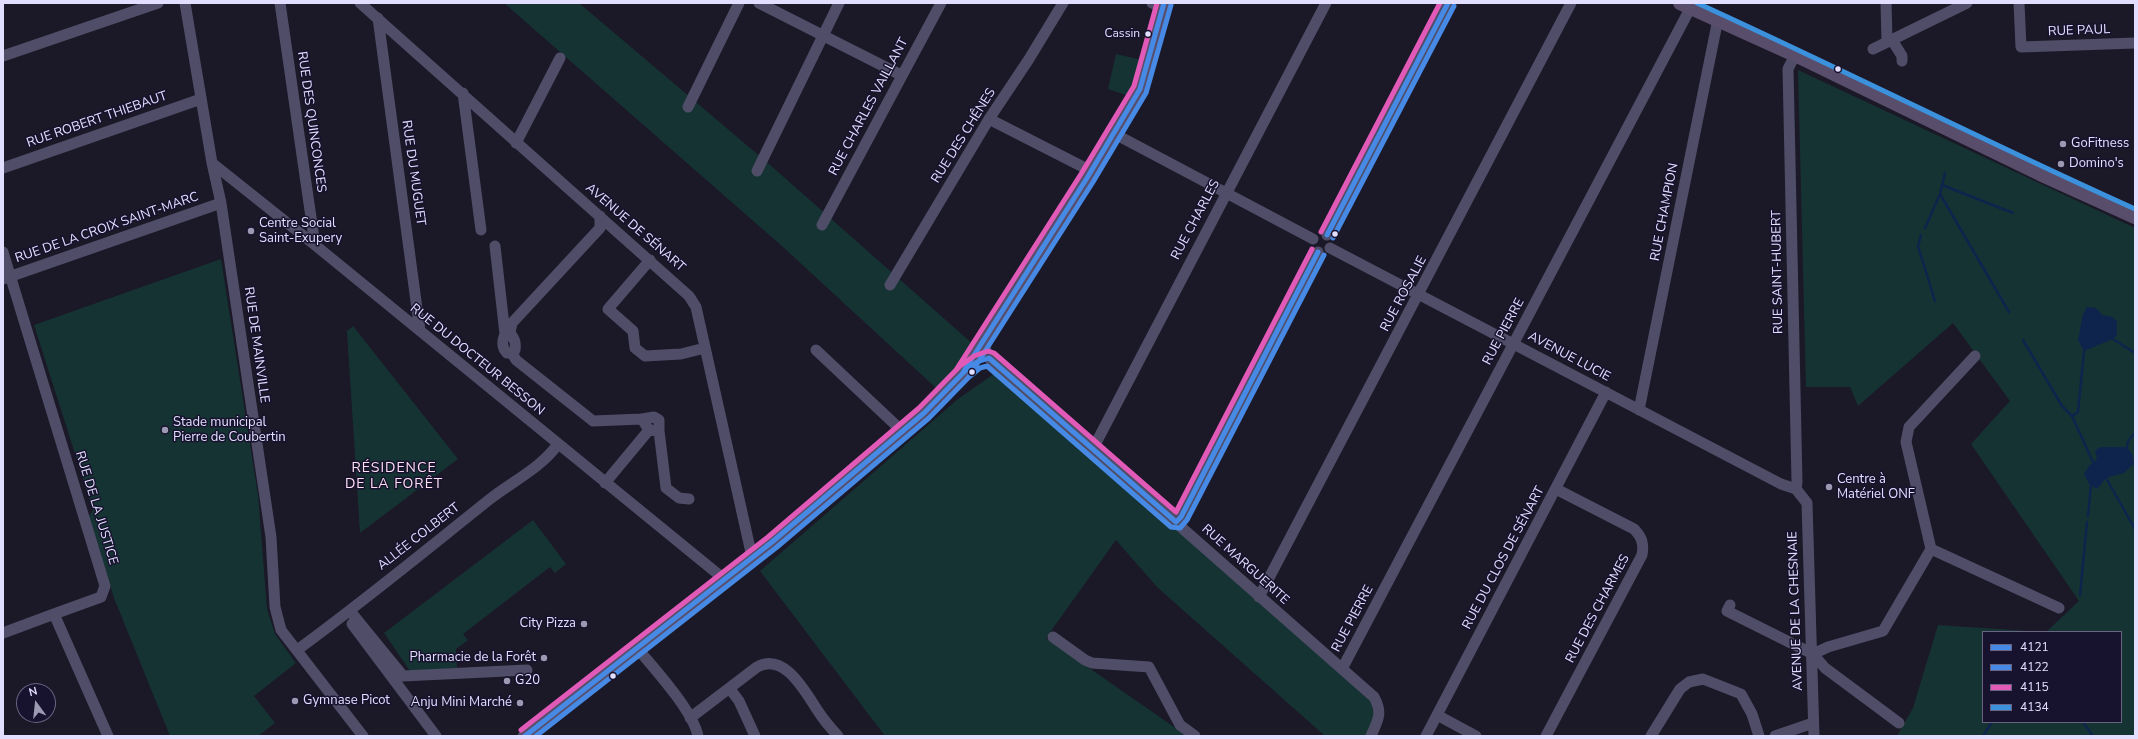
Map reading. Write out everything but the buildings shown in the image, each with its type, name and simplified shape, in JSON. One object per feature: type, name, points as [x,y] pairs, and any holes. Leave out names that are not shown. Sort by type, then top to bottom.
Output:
[{"type":"main road","points":[[525,736],[752,557],[924,413],[964,372],[1091,171],[1140,89],[1160,5]]},
{"type":"main road","points":[[1688,5],[2135,217]]},
{"type":"street","points":[[3,56],[158,3]]},
{"type":"street","name":"RUE DE MAINVILLE","points":[[185,3],[212,163],[221,203],[271,537],[275,607],[281,630],[363,736]]},
{"type":"street","name":"RUE DES QUINCONCES","points":[[280,3],[315,245]]},
{"type":"street","name":"AVENUE DE SÉNART","points":[[360,3],[463,93],[516,143],[679,286],[696,307],[752,557]]},
{"type":"street","points":[[688,107],[739,3]]},
{"type":"street","points":[[759,3],[901,75]]},
{"type":"street","points":[[757,170],[839,3]]},
{"type":"street","name":"RUE CHARLES VAILLANT","points":[[822,225],[901,75],[941,3]]},
{"type":"street","name":"RUE DES CHÊNES","points":[[890,284],[989,119],[1036,49],[1062,3]]},
{"type":"street","name":"RUE CHARLES","points":[[1091,448],[1096,443],[1326,3]]},
{"type":"street","points":[[1327,234],[1448,3]]},
{"type":"street","name":"RUE ROSALIE","points":[[1259,598],[1571,3]]},
{"type":"street","points":[[1886,3],[1889,41],[1902,56],[1902,61]]},
{"type":"street","points":[[1873,49],[1968,3]]},
{"type":"street","name":"RUE PAUL","points":[[2019,3],[2021,47],[2135,43]]},
{"type":"street","name":"RUE PIERRE","points":[[1342,669],[1514,344],[1688,5]]},
{"type":"street","name":"RUE DU MUGUET","points":[[378,18],[420,331]]},
{"type":"street","name":"RUE CHAMPION","points":[[1639,410],[1718,19]]},
{"type":"street","name":"RUE SAINT-HUBERT","points":[[1795,55],[1788,69],[1796,489]]},
{"type":"street","points":[[516,143],[560,58]]},
{"type":"street","points":[[463,93],[481,230]]},
{"type":"street","name":"RUE ROBERT THIEBAUT","points":[[3,168],[201,99]]},
{"type":"street","points":[[989,119],[1091,171]]},
{"type":"street","points":[[1113,133],[1313,239]]},
{"type":"street","name":"RUE DU DOCTEUR BESSON","points":[[212,163],[315,245],[724,579]]},
{"type":"street","name":"RUE DE LA CROIX SAINT-MARC","points":[[7,278],[221,203]]},
{"type":"street","points":[[508,333],[512,324],[600,228],[600,216]]},
{"type":"street","points":[[1320,234],[1327,234],[1332,242],[1330,248],[1326,252],[1318,252],[1312,245],[1313,239],[1320,234]]},
{"type":"street","points":[[495,246],[508,333],[514,338],[516,344],[515,350],[512,353],[516,360],[593,421],[657,417],[654,430],[666,488],[679,498],[689,499]]},
{"type":"street","name":"AVENUE LUCIE","points":[[1330,248],[1781,484],[1796,489]]},
{"type":"street","name":"RUE DE LA JUSTICE","points":[[3,252],[7,278],[105,586],[101,597],[54,614]]},
{"type":"street","points":[[1176,522],[1181,518],[1318,252]]},
{"type":"street","points":[[650,260],[608,309],[633,331],[636,348],[645,356],[681,354],[705,348]]},
{"type":"street","points":[[964,372],[977,362],[988,358],[983,343]]},
{"type":"street","points":[[816,350],[902,431]]},
{"type":"street","points":[[1812,654],[1828,647],[1883,631],[1931,549],[1906,442],[1909,427],[1975,356]]},
{"type":"street","name":"RUE MARGUERITE","points":[[988,358],[1176,522],[1259,598],[1374,697],[1380,708],[1378,722],[1371,736]]},
{"type":"street","name":"RUE DU CLOS DE SÉNART","points":[[1426,736],[1606,392]]},
{"type":"street","points":[[605,483],[654,430]]},
{"type":"street","name":"ALLÉE COLBERT","points":[[297,650],[348,613],[504,488],[549,456],[558,444]]},
{"type":"street","name":"RUE DES CHARMES","points":[[1546,736],[1642,555],[1643,546],[1640,535],[1634,529],[1556,489]]},
{"type":"street","name":"AVENUE DE LA CHESNAIE","points":[[1796,489],[1807,503],[1814,736]]},
{"type":"street","points":[[1931,549],[2059,608]]},
{"type":"street","points":[[1730,605],[1728,611],[1812,654],[1825,668],[1899,722]]},
{"type":"street","points":[[348,613],[403,676],[527,670]]},
{"type":"street","points":[[348,613],[436,736]]},
{"type":"street","points":[[3,633],[54,614],[108,736]]},
{"type":"street","points":[[1052,637],[1085,660],[1092,663],[1149,667],[1180,725],[1195,736]]},
{"type":"street","points":[[637,648],[671,690],[690,718],[698,736]]},
{"type":"street","points":[[690,718],[763,663],[770,663],[782,667],[796,679],[821,716],[838,736]]},
{"type":"street","points":[[1651,736],[1680,689],[1689,682],[1703,679],[1741,694],[1752,714],[1759,736]]},
{"type":"street","points":[[730,689],[739,701],[755,736]]},
{"type":"street","points":[[1437,716],[1476,736]]},
{"type":"street","points":[[1774,736],[1813,723]]},
{"type":"green space","points":[[504,3],[579,3],[769,164],[974,345],[951,374],[936,388],[783,247]]},
{"type":"green space","points":[[1116,54],[1142,60],[1129,96],[1108,89]]},
{"type":"green space","points":[[1798,70],[2135,228],[2135,736],[1897,736],[1913,708],[1938,625],[2029,631],[1982,631],[1982,723],[2122,723],[2122,631],[2047,631],[2079,601],[1971,444],[2010,401],[1953,323],[1858,406],[1850,387],[1806,387]]},
{"type":"green space","points":[[221,259],[258,495],[267,609],[275,634],[296,663],[254,696],[275,723],[258,736],[170,736],[114,598],[89,516],[93,510],[34,325]]},
{"type":"green space","points":[[353,326],[458,459],[360,533],[347,331]]},
{"type":"green space","points":[[998,371],[1375,704],[1377,716],[1367,736],[1325,736],[1157,587],[1116,540],[1046,638],[1187,736],[885,736],[760,571],[958,399]]},
{"type":"green space","points":[[533,520],[566,564],[555,573],[550,567],[463,634],[468,640],[456,649],[457,668],[410,671],[384,633]]},
{"type":"water","points":[[2087,307],[2096,308],[2102,315],[2112,317],[2117,321],[2117,335],[2113,339],[2084,351],[2078,340],[2083,314]]},
{"type":"water","points":[[2100,447],[2127,447],[2132,454],[2134,464],[2124,473],[2106,478],[2097,489],[2089,484],[2084,474],[2089,466],[2097,459],[2095,451]]},
{"type":"waterway","points":[[1925,228],[1940,194],[1945,173]]},
{"type":"waterway","points":[[1942,185],[2013,213]]},
{"type":"waterway","points":[[1940,194],[2009,312]]},
{"type":"waterway","points":[[1921,235],[1918,246],[1935,301]]},
{"type":"waterway","points":[[2113,339],[2135,353]]},
{"type":"waterway","points":[[2023,340],[2062,406],[2072,416],[2093,462]]},
{"type":"waterway","points":[[2072,416],[2078,412],[2084,351]]},
{"type":"waterway","points":[[2127,447],[2128,441],[2135,433]]},
{"type":"waterway","points":[[2106,478],[2135,529]]},
{"type":"waterway","points":[[2088,516],[2091,485]]},
{"type":"waterway","points":[[2080,595],[2087,522]]},
{"type":"waterway","points":[[1983,736],[1991,723]]},
{"type":"waterway","points":[[2084,723],[2093,736]]},
{"type":"transit line","name":"4115","points":[[956,370],[1081,174],[1134,86],[1157,3]]},
{"type":"transit line","name":"4121","points":[[962,374],[1087,178],[1140,89],[1164,3]]},
{"type":"transit line","name":"4115","points":[[1321,232],[1440,3]]},
{"type":"transit line","name":"4121","points":[[1327,235],[1448,3]]},
{"type":"transit line","name":"4134","points":[[1697,3],[2135,209]]},
{"type":"transit line","name":"4122","points":[[968,378],[1093,182],[1146,93],[1171,5]]},
{"type":"transit line","name":"4122","points":[[1333,238],[1454,6]]},
{"type":"transit line","name":"4115","points":[[521,730],[768,537],[919,408],[960,366],[974,356],[988,351],[994,353],[1176,512],[1312,249]]},
{"type":"transit line","name":"4121","points":[[525,736],[772,542],[924,413],[964,372],[977,362],[989,358],[1176,522],[1181,517],[1318,252]]},
{"type":"transit line","name":"4122","points":[[536,736],[777,547],[929,418],[969,377],[980,368],[987,366],[1171,527],[1180,528],[1187,520],[1324,255]]},
{"type":"place","name":"Cassin","points":[[1148,34]]},
{"type":"place","name":"GoFitness","points":[[2063,144]]},
{"type":"place","name":"Domino's","points":[[2061,164]]},
{"type":"place","name":"Centre Social Saint-Exupery","points":[[251,231]]},
{"type":"place","name":"Stade municipal Pierre de Coubertin","points":[[165,430]]},
{"type":"place","name":"Centre à Matériel ONF","points":[[1829,487]]},
{"type":"place","name":"City Pizza","points":[[584,624]]},
{"type":"place","name":"Pharmacie de la Forêt","points":[[544,658]]},
{"type":"place","name":"G20","points":[[507,681]]},
{"type":"place","name":"Gymnase Picot","points":[[295,701]]},
{"type":"place","name":"Anju Mini Marché","points":[[520,703]]},
{"type":"district","name":"RÉSIDENCE DE LA FORÊT","points":[[394,478]]}]
